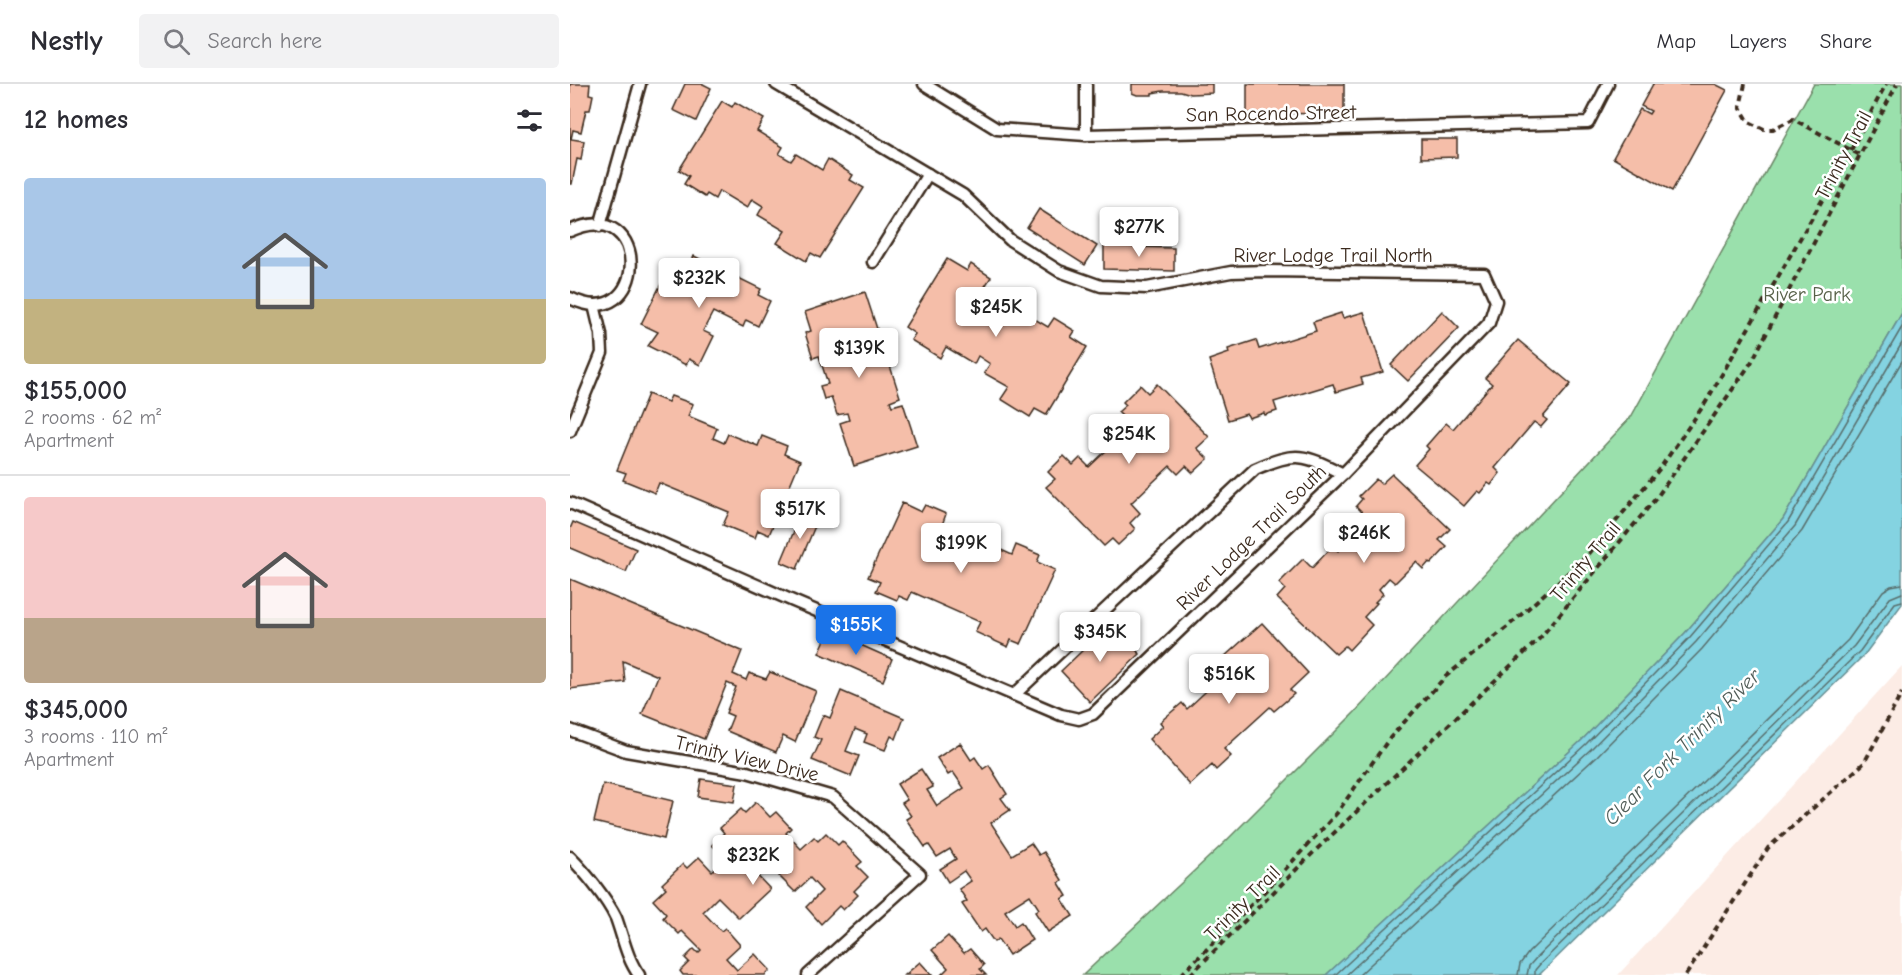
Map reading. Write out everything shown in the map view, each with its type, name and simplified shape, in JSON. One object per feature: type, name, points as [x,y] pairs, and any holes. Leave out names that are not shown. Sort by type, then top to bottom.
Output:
[{"type":"lane","points":[[600,226],[640,84]]},
{"type":"lane","name":"River Lodge Trail North","points":[[776,84],[963,195],[1010,240],[1059,271],[1101,286],[1147,288],[1231,272],[1484,274]]},
{"type":"lane","name":"San Rocendo Street","points":[[924,84],[997,129],[1086,135],[1588,123],[1608,84]]},
{"type":"lane","points":[[1086,84],[1086,135]]},
{"type":"lane","points":[[873,262],[928,174]]},
{"type":"lane","points":[[570,231],[582,226],[600,226],[610,229],[622,238],[630,251],[633,266],[630,280],[621,293],[609,301],[594,305],[570,298]]},
{"type":"lane","name":"River Lodge Trail South","points":[[570,503],[1061,715],[1079,719],[1093,714],[1343,474],[1489,323],[1496,301],[1484,274]]},
{"type":"lane","points":[[570,431],[602,353],[601,334],[594,305]]},
{"type":"lane","points":[[1014,695],[1254,469],[1279,458],[1310,457],[1343,474]]},
{"type":"lane","name":"Trinity View Drive","points":[[570,730],[626,751],[747,772],[833,797],[920,874],[808,975]]},
{"type":"lane","points":[[570,857],[582,868],[615,915],[633,968],[639,975]]},
{"type":"path","points":[[1745,84],[1740,107],[1743,115],[1756,126],[1773,129],[1793,119],[1860,155]]},
{"type":"path","points":[[1180,975],[1268,888],[1337,813],[1389,739],[1445,677],[1506,628],[1588,555],[1661,467],[1706,402],[1851,150],[1886,84]]},
{"type":"path","name":"Trinity Trail","points":[[1190,975],[1317,849],[1540,638],[1657,497],[1751,363],[1897,84]]},
{"type":"path","points":[[1686,975],[1768,848],[1864,763],[1902,693]]},
{"type":"shaded area","points":[[1902,666],[1902,975],[1618,975]]},
{"type":"green space","name":"River Park","points":[[1814,84],[1902,84],[1902,313],[1783,519],[1685,633],[1582,740],[1326,975],[1083,975],[1225,842],[1355,712],[1631,417]]},
{"type":"water","name":"Clear Fork Trinity River","points":[[1902,313],[1902,604],[1865,654],[1539,975],[1326,975],[1582,740],[1685,633],[1783,519]]},
{"type":"building","points":[[570,84],[590,84],[589,94],[593,95],[590,110],[586,110],[581,132],[573,130],[571,139],[584,141],[581,160],[577,159],[572,184],[570,184]]},
{"type":"building","points":[[685,84],[703,84],[711,88],[696,121],[673,110]]},
{"type":"building","points":[[1132,84],[1212,84],[1212,93],[1191,94],[1181,91],[1163,91],[1152,93],[1152,95],[1137,95],[1132,93]]},
{"type":"building","points":[[1247,84],[1344,84],[1344,114],[1247,113]]},
{"type":"building","points":[[1653,84],[1715,84],[1727,90],[1672,191],[1613,158],[1640,109],[1649,114],[1651,111],[1641,106]]},
{"type":"building","points":[[722,101],[732,107],[735,102],[764,119],[757,131],[783,147],[779,154],[791,161],[796,154],[822,170],[828,159],[853,175],[850,180],[864,188],[820,258],[811,253],[806,261],[777,243],[785,231],[758,215],[763,206],[752,199],[747,208],[719,191],[715,199],[707,194],[705,197],[684,184],[689,176],[679,170]]},
{"type":"building","points":[[1421,139],[1457,139],[1457,157],[1421,158]]},
{"type":"building","points":[[1039,209],[1097,246],[1085,265],[1027,228]]},
{"type":"building","points":[[1104,246],[1174,248],[1174,271],[1104,269]]},
{"type":"building","points":[[694,256],[761,289],[758,295],[770,301],[758,326],[746,320],[743,327],[713,312],[703,331],[714,336],[700,365],[689,359],[686,365],[648,346],[658,332],[641,324],[671,264],[686,272]]},
{"type":"building","points":[[947,259],[967,271],[971,264],[991,277],[984,288],[1010,303],[1005,312],[1018,320],[1023,312],[1048,327],[1054,318],[1075,331],[1071,337],[1087,347],[1046,415],[1035,409],[1030,417],[1001,399],[1009,387],[984,373],[990,364],[978,356],[974,364],[946,347],[940,358],[911,340],[915,334],[905,327]]},
{"type":"building","points":[[865,292],[879,335],[869,339],[872,348],[883,344],[900,397],[890,401],[892,406],[903,403],[917,446],[854,466],[840,423],[849,420],[847,413],[837,415],[831,397],[824,399],[820,386],[828,384],[819,356],[813,358],[805,333],[811,331],[805,312]]},
{"type":"building","points":[[1442,311],[1459,328],[1408,381],[1391,365]]},
{"type":"building","points":[[1364,312],[1383,372],[1361,378],[1363,384],[1336,392],[1333,384],[1274,402],[1277,411],[1265,415],[1264,413],[1249,418],[1247,414],[1228,420],[1209,360],[1229,353],[1228,349],[1256,340],[1259,349],[1316,331],[1313,322],[1341,313],[1343,318]]},
{"type":"building","points":[[1518,340],[1571,384],[1543,417],[1547,420],[1541,427],[1534,422],[1495,468],[1500,473],[1491,485],[1488,483],[1480,493],[1477,491],[1464,506],[1415,465],[1429,449],[1426,446],[1446,423],[1453,429],[1492,384],[1485,378]]},
{"type":"building","points":[[1157,384],[1209,437],[1197,448],[1208,459],[1193,473],[1186,466],[1178,474],[1170,466],[1131,503],[1140,513],[1130,523],[1135,529],[1118,545],[1112,539],[1104,546],[1046,487],[1055,479],[1048,472],[1064,456],[1073,465],[1080,458],[1089,467],[1132,426],[1118,412],[1126,405],[1123,402],[1140,385],[1148,393]]},
{"type":"building","points":[[648,394],[668,402],[671,396],[693,404],[688,416],[717,428],[713,438],[724,443],[728,434],[758,446],[762,436],[787,446],[784,454],[800,461],[769,535],[758,530],[755,538],[723,525],[729,512],[659,483],[655,493],[623,480],[626,473],[617,470]]},
{"type":"building","points":[[1392,474],[1450,529],[1439,540],[1447,547],[1423,569],[1416,562],[1395,583],[1389,578],[1379,589],[1383,594],[1364,617],[1372,625],[1349,650],[1345,646],[1336,654],[1277,598],[1285,589],[1279,583],[1303,559],[1312,568],[1333,546],[1338,551],[1349,539],[1345,536],[1351,528],[1348,525],[1362,512],[1356,506],[1362,499],[1359,496],[1376,479],[1381,484]]},
{"type":"building","points":[[902,503],[921,512],[925,505],[946,514],[942,525],[970,538],[969,541],[982,547],[984,542],[1012,555],[1016,545],[1040,555],[1037,562],[1055,570],[1021,644],[1011,640],[1008,647],[975,632],[980,622],[912,592],[908,600],[899,596],[897,600],[876,591],[880,582],[868,577]]},
{"type":"building","points":[[802,512],[818,519],[797,569],[781,562]]},
{"type":"building","points":[[573,522],[636,549],[626,572],[570,548],[570,529]]},
{"type":"building","points":[[570,579],[742,651],[733,674],[746,680],[749,673],[766,679],[770,672],[816,691],[795,742],[783,736],[776,752],[727,731],[733,716],[726,713],[736,687],[727,683],[704,739],[642,714],[658,676],[623,661],[625,682],[570,689]]},
{"type":"building","points":[[1262,623],[1308,673],[1290,690],[1294,694],[1274,711],[1270,707],[1224,749],[1231,756],[1216,770],[1212,765],[1190,785],[1149,739],[1163,726],[1160,722],[1182,703],[1187,709],[1233,666],[1224,657]]},
{"type":"building","points":[[1110,624],[1140,654],[1090,702],[1061,671]]},
{"type":"building","points":[[829,631],[892,659],[883,681],[819,653]]},
{"type":"building","points":[[841,691],[904,718],[896,739],[891,736],[885,750],[864,742],[867,734],[855,729],[846,751],[859,756],[851,776],[812,760],[821,740],[814,737],[823,715],[830,718]]},
{"type":"building","points":[[960,743],[971,760],[975,757],[983,769],[989,765],[1007,794],[1001,798],[1010,810],[991,823],[1012,855],[1031,843],[1039,855],[1044,852],[1062,880],[1059,883],[1067,896],[1062,899],[1073,916],[1048,932],[1035,912],[1039,909],[1030,895],[1005,911],[1015,926],[1021,922],[1032,940],[1009,955],[998,939],[994,942],[985,929],[981,932],[962,904],[967,901],[959,889],[971,881],[964,871],[948,882],[940,869],[956,859],[950,849],[937,857],[929,845],[925,847],[906,819],[911,816],[902,803],[907,800],[897,784],[921,769],[933,787],[927,790],[937,806],[964,788],[953,772],[948,775],[937,758]]},
{"type":"building","points":[[701,779],[737,784],[734,802],[698,797]]},
{"type":"building","points":[[603,784],[673,801],[664,839],[594,822]]},
{"type":"building","points":[[756,802],[770,817],[776,812],[791,828],[786,833],[801,849],[814,837],[818,841],[826,833],[838,845],[842,841],[862,862],[857,866],[868,877],[854,891],[858,895],[843,910],[839,906],[821,924],[806,907],[822,891],[810,878],[795,892],[779,876],[784,872],[764,852],[749,867],[770,889],[739,918],[718,897],[703,912],[721,931],[725,928],[740,945],[726,958],[737,970],[755,954],[770,970],[765,975],[683,975],[680,971],[689,962],[685,958],[694,949],[698,953],[701,950],[682,931],[679,934],[663,918],[666,914],[653,900],[666,888],[662,884],[683,864],[687,868],[699,857],[712,871],[726,859],[712,845],[724,833],[720,828],[741,809],[745,813]]},
{"type":"building","points":[[948,936],[964,953],[970,949],[984,965],[980,969],[986,975],[941,975],[948,968],[932,950]]},
{"type":"building","points":[[920,962],[932,975],[905,975]]}]
